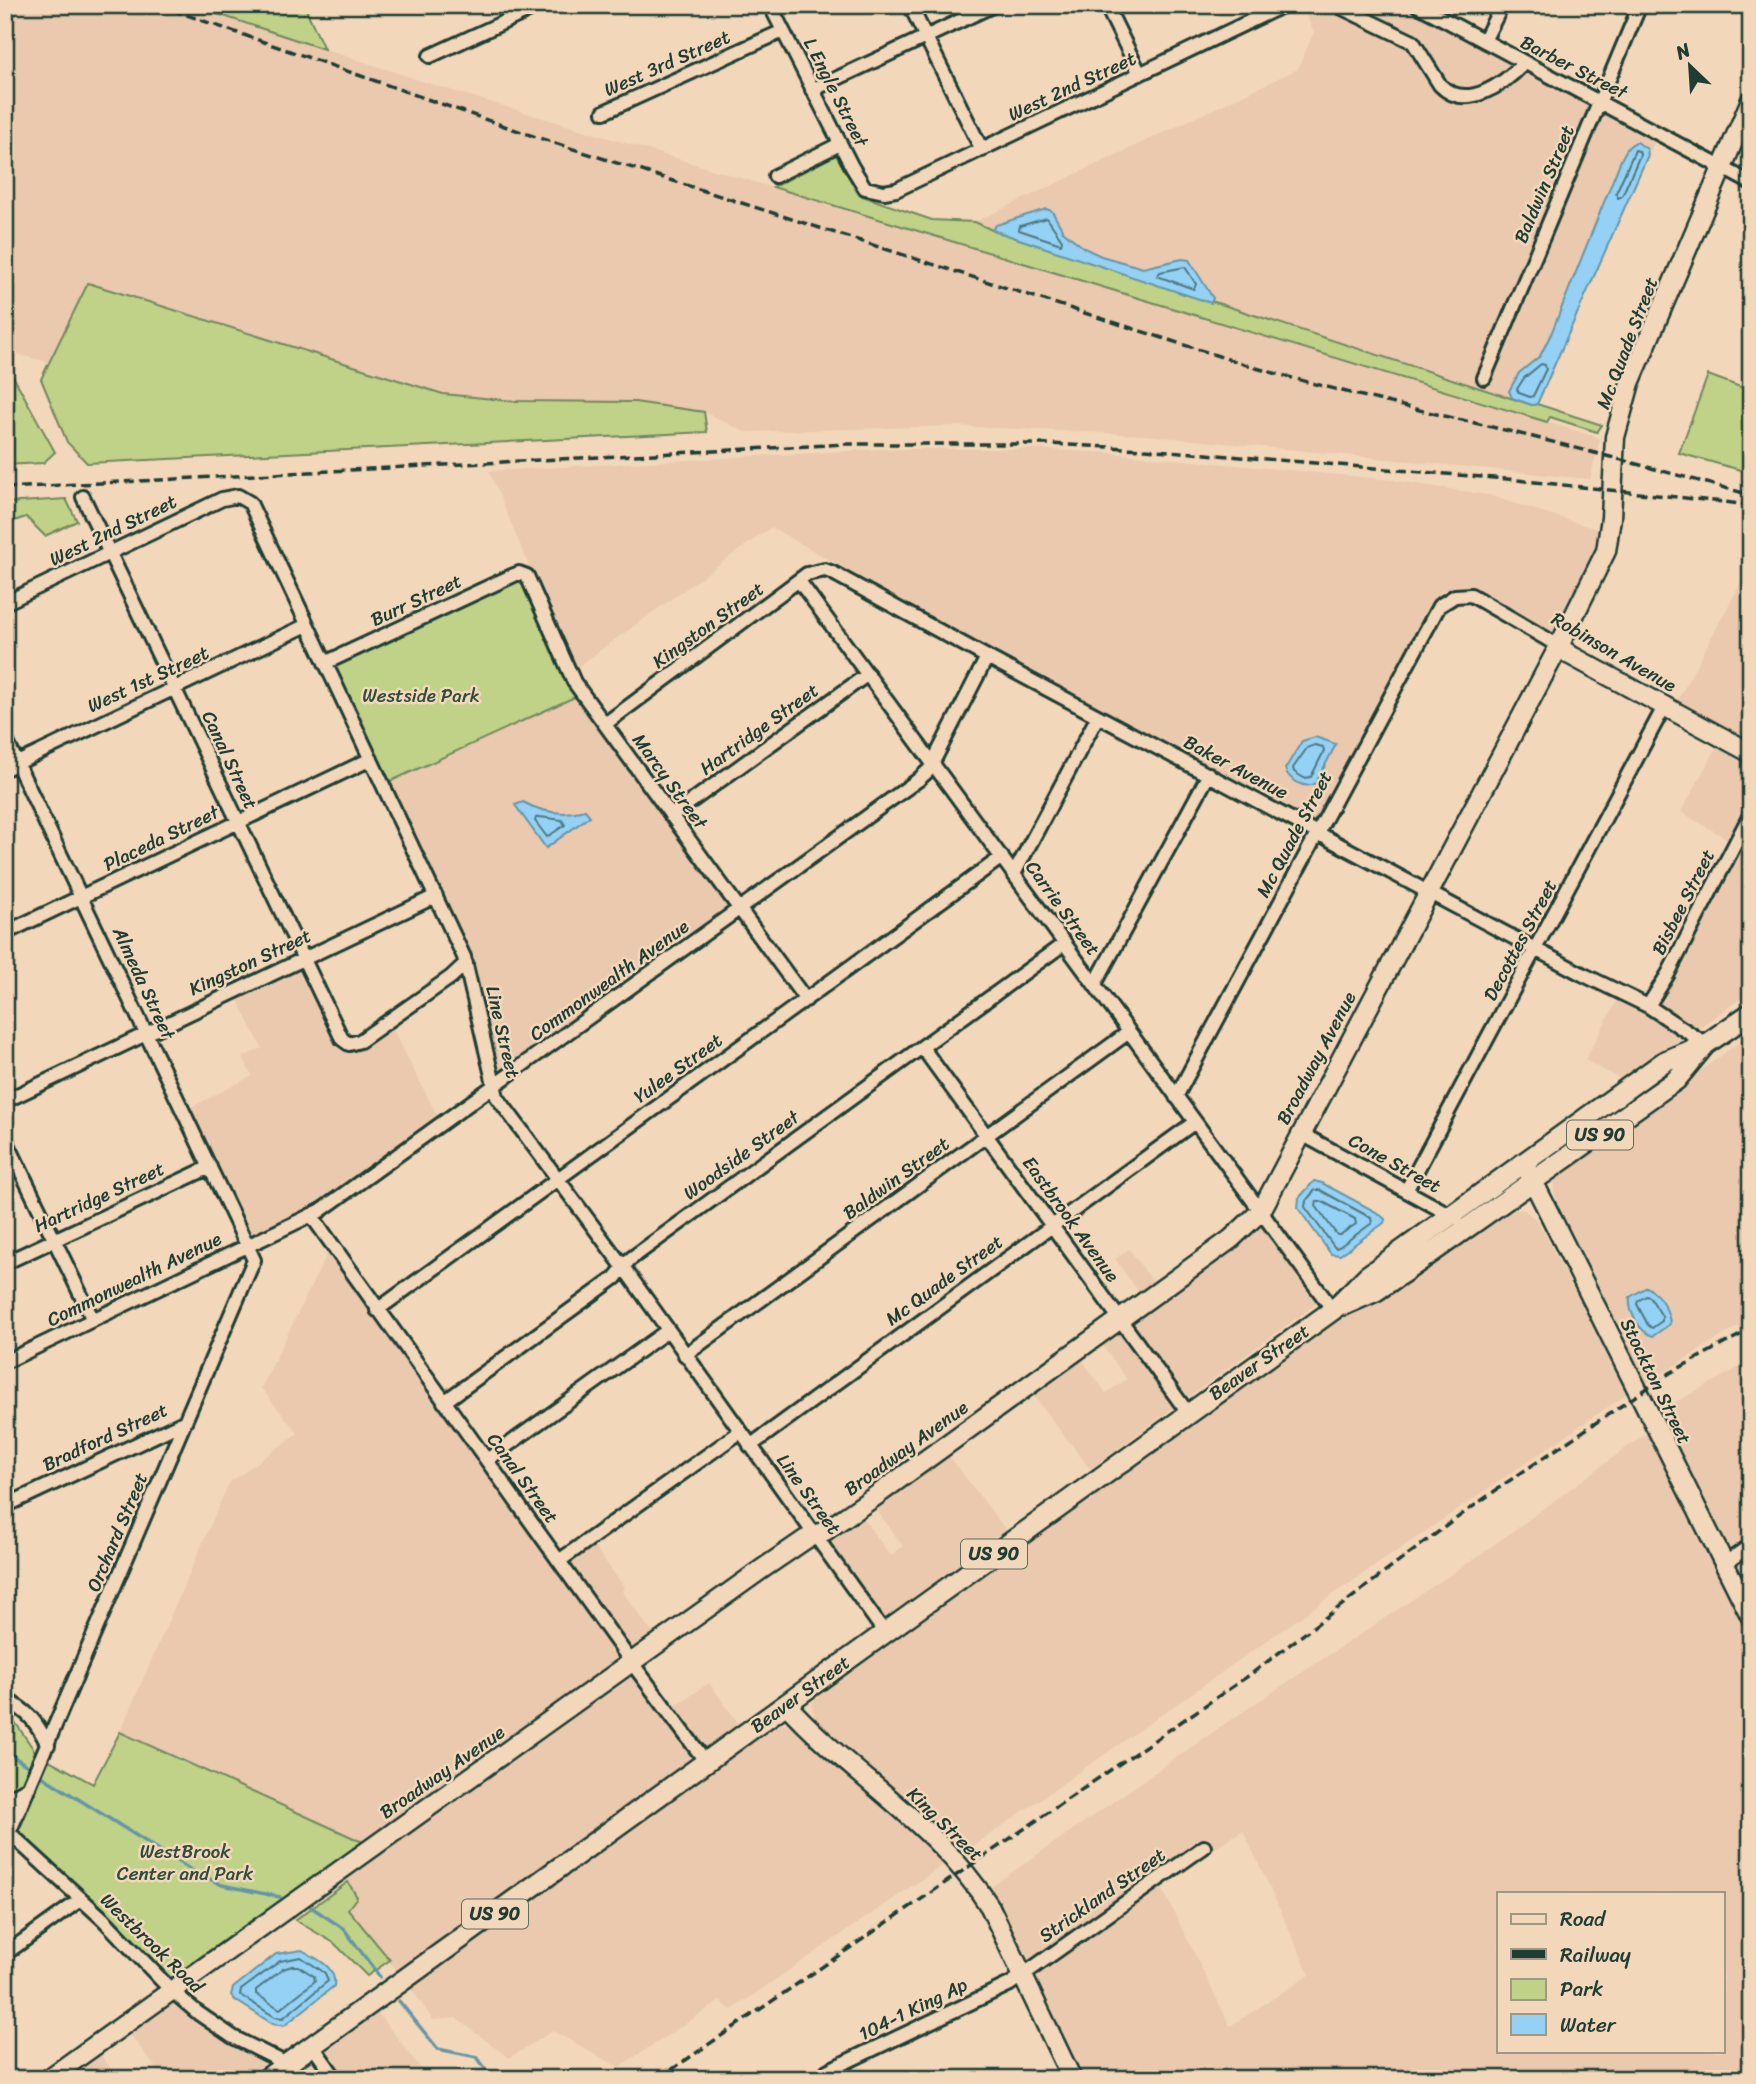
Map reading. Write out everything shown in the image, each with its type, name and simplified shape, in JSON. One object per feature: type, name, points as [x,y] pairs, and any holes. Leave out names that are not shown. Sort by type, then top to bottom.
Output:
[{"type":"main road","name":"Beaver Street","points":[[1405,1260],[1450,1215],[1665,1061],[1706,1044],[1751,1013]]},
{"type":"main road","name":"Beaver Street","points":[[266,2079],[1334,1310],[1367,1276],[1472,1226],[1676,1080],[1706,1044]]},
{"type":"street","points":[[430,56],[523,9],[541,5]]},
{"type":"street","name":"L Engle Street","points":[[770,5],[860,181],[865,188],[873,191]]},
{"type":"street","points":[[910,5],[982,149]]},
{"type":"street","points":[[812,90],[994,5]]},
{"type":"street","points":[[1106,5],[1140,74]]},
{"type":"street","name":"West 2nd Street","points":[[873,191],[896,190],[1284,5]]},
{"type":"street","points":[[1336,5],[1413,42],[1440,85],[1454,94],[1479,94],[1506,80],[1520,68]]},
{"type":"street","name":"Barber Street","points":[[1417,5],[1484,41],[1520,68],[1599,101],[1751,183]]},
{"type":"street","points":[[1484,41],[1502,5]]},
{"type":"street","name":"Baldwin Street","points":[[1484,378],[1640,5]]},
{"type":"street","name":"West 3rd Street","points":[[604,112],[783,31]]},
{"type":"street","name":"Mc Quade Street","points":[[1559,646],[1606,551],[1611,518],[1615,438],[1630,383],[1751,100]]},
{"type":"street","points":[[775,176],[840,144]]},
{"type":"street","name":"West 2nd Street","points":[[5,603],[222,499],[238,496]]},
{"type":"street","name":"Line Street","points":[[238,496],[250,503],[466,963],[498,1097],[885,1633]]},
{"type":"street","name":"Canal Street","points":[[83,497],[342,1039],[349,1044],[360,1041],[452,977],[466,963]]},
{"type":"street","name":"Baker Avenue","points":[[799,581],[807,574],[825,570],[1648,1006],[1706,1044]]},
{"type":"street","name":"Burr Street","points":[[325,663],[514,575],[524,574]]},
{"type":"street","name":"Marcy Street","points":[[524,574],[531,580],[574,682],[806,1000]]},
{"type":"street","name":"Kingston Street","points":[[605,724],[799,581]]},
{"type":"street","name":"Carrie Street","points":[[799,581],[1334,1310]]},
{"type":"street","name":"Robinson Avenue","points":[[1455,596],[1471,595],[1570,655],[1751,752]]},
{"type":"street","name":"Mc Quade Street","points":[[1176,1097],[1439,607],[1455,596]]},
{"type":"street","name":"West 1st Street","points":[[11,766],[307,625]]},
{"type":"street","name":"Broadway Avenue","points":[[48,2079],[762,1569],[825,1531],[877,1495],[1231,1239],[1261,1211],[1559,646]]},
{"type":"street","name":"Commonwealth Avenue","points":[[5,1362],[312,1216],[339,1198],[918,780],[933,763],[987,657]]},
{"type":"street","name":"Hartridge Street","points":[[671,816],[868,674]]},
{"type":"street","name":"Decottes Street","points":[[1406,1191],[1664,707]]},
{"type":"street","points":[[1014,874],[1098,716]]},
{"type":"street","name":"Almeda Street","points":[[5,738],[11,766],[82,897],[248,1245]]},
{"type":"street","name":"Placeda Street","points":[[5,933],[370,759]]},
{"type":"street","points":[[1095,984],[1209,774]]},
{"type":"street","name":"Bisbee Street","points":[[1648,1006],[1668,974],[1751,813]]},
{"type":"street","name":"Yulee Street","points":[[377,1310],[1002,858]]},
{"type":"street","name":"Kingston Street","points":[[5,1101],[436,896]]},
{"type":"street","name":"Woodside Street","points":[[444,1402],[615,1278],[629,1260],[1065,943]]},
{"type":"street","name":"Baldwin Street","points":[[685,1355],[1129,1032]]},
{"type":"street","name":"Eastbrook Avenue","points":[[922,1047],[1188,1413]]},
{"type":"street","name":"Mc Quade Street","points":[[750,1446],[1195,1122]]},
{"type":"street","name":"Cone Street","points":[[1300,1133],[1472,1226]]},
{"type":"street","points":[[5,1138],[93,1320]]},
{"type":"street","name":"Stockton Street","points":[[1524,1163],[1751,1617]]},
{"type":"street","name":"Hartridge Street","points":[[5,1263],[210,1167]]},
{"type":"street","name":"Canal Street","points":[[312,1216],[377,1310],[706,1762]]},
{"type":"street","name":"Orchard Street","points":[[7,1831],[30,1787],[254,1259],[248,1245]]},
{"type":"street","points":[[487,1460],[667,1331]]},
{"type":"street","name":"Bradford Street","points":[[5,1506],[184,1422]]},
{"type":"street","points":[[559,1561],[740,1432]]},
{"type":"street","points":[[1724,1564],[1751,1545]]},
{"type":"street","points":[[5,1699],[29,1714],[48,1745]]},
{"type":"street","name":"King Street","points":[[786,1704],[965,1870],[990,1907],[1072,2079]]},
{"type":"street","points":[[5,1801],[30,1787]]},
{"type":"street","name":"Westbrook Road","points":[[7,1831],[103,1919],[198,2014],[233,2037],[287,2064]]},
{"type":"street","name":"Strickland Street","points":[[1022,1974],[1204,1847]]},
{"type":"street","points":[[5,1954],[80,1900]]},
{"type":"street","name":"104-1 King Ap","points":[[822,2079],[827,2071],[1010,1984],[1022,1974]]},
{"type":"street","points":[[312,2046],[336,2079]]},
{"type":"shaded area","points":[[5,5],[190,5],[437,86],[1600,438],[1590,479],[1144,435],[955,426],[745,432],[704,412],[443,394],[88,283],[48,362],[5,351]]},
{"type":"shaded area","points":[[1301,5],[1405,5],[1656,139],[1648,155],[1647,149],[1621,160],[1551,334],[1540,356],[1519,373],[1509,391],[1512,398],[1211,303],[1213,298],[1182,259],[1143,268],[1101,256],[1084,248],[1063,231],[1052,211],[1046,210],[996,225],[992,230],[975,222],[1298,69],[1314,32]]},
{"type":"shaded area","points":[[885,449],[1031,449],[1110,453],[1392,480],[1488,495],[1603,531],[1602,545],[1556,634],[1466,586],[1441,591],[1316,824],[1101,712],[771,527],[573,670],[489,471]]},
{"type":"shaded area","points":[[1751,564],[1751,747],[1674,707]]},
{"type":"shaded area","points":[[577,696],[731,907],[499,1074],[466,943],[389,782]]},
{"type":"shaded area","points":[[1719,743],[1751,760],[1751,991],[1624,1081],[1585,1060],[1618,999],[1638,1009],[1731,841],[1681,812]]},
{"type":"shaded area","points":[[301,965],[351,1049],[359,1048],[391,1026],[439,1119],[319,1204],[250,1237],[188,1109],[252,1076],[243,1057],[262,1048],[236,996]]},
{"type":"shaded area","points":[[1751,1034],[1751,1318],[1645,1384],[1557,1202],[1554,1191],[1556,1176]]},
{"type":"shaded area","points":[[1266,1210],[1331,1293],[1090,1469],[1030,1391],[1079,1356],[1106,1393],[1127,1379],[1099,1341]]},
{"type":"shaded area","points":[[1514,1210],[1524,1210],[1538,1221],[1627,1394],[1325,1600],[962,1854],[838,1745],[815,1720],[812,1706],[817,1695],[1317,1335]]},
{"type":"shaded area","points":[[1129,1249],[1155,1285],[1141,1295],[1115,1259]]},
{"type":"shaded area","points":[[328,1252],[560,1570],[593,1545],[625,1588],[622,1591],[656,1638],[367,1844],[120,1732],[229,1483],[298,1433],[261,1388]]},
{"type":"shaded area","points":[[1751,1361],[1751,1590],[1660,1411]]},
{"type":"shaded area","points":[[1648,1432],[1751,1636],[1751,2079],[1077,2079],[988,1889],[1226,1723],[1480,1555]],"holes":[[[1243,1830],[1310,1975],[1230,2026],[1160,1884]]]},
{"type":"shaded area","points":[[946,1452],[1006,1530],[883,1619],[825,1539],[860,1515],[891,1556],[903,1546],[873,1505]]},
{"type":"shaded area","points":[[641,1663],[674,1707],[709,1683],[739,1724],[397,1971],[348,1909],[357,1897],[343,1876]]},
{"type":"shaded area","points":[[780,1723],[791,1724],[801,1730],[947,1862],[731,2010],[720,2001],[619,2067],[553,2031],[509,2058],[456,2018],[433,2020],[410,1987]]},
{"type":"shaded area","points":[[182,1992],[203,2010],[239,2033],[284,2051],[245,2079],[165,2079],[128,2032]]},
{"type":"shaded area","points":[[377,2012],[422,2070],[474,2079],[284,2079]]},
{"type":"shaded area","points":[[99,2053],[119,2079],[62,2079]]},
{"type":"green space","points":[[190,5],[304,5],[324,49]]},
{"type":"green space","points":[[836,155],[859,195],[932,220],[975,222],[992,230],[1532,405],[1537,404],[1602,425],[1597,432],[1550,417],[1547,422],[773,187]]},
{"type":"green space","points":[[88,283],[443,394],[514,401],[635,402],[704,412],[707,432],[87,463],[67,442],[41,379]]},
{"type":"green space","points":[[5,371],[13,376],[55,452],[43,463],[5,465]]},
{"type":"green space","points":[[1708,375],[1751,391],[1751,473],[1679,453]]},
{"type":"green space","points":[[66,499],[77,521],[45,536],[26,517],[5,524],[5,503]]},
{"type":"green space","name":"Westside Park","points":[[532,572],[573,670],[564,676],[577,696],[389,782],[333,664]]},
{"type":"green space","name":"WestBrook Center and Park","points":[[5,1716],[17,1725],[36,1753],[93,1784],[120,1732],[367,1844],[173,1981],[109,1913],[5,1825]]},
{"type":"green space","points":[[348,1882],[357,1897],[348,1909],[390,1960],[367,1976],[334,1943],[295,1920]]},
{"type":"water","points":[[1637,142],[1647,149],[1648,155],[1537,404],[1532,405],[1512,398],[1509,391],[1519,373],[1540,356],[1551,334],[1625,151]]},
{"type":"water","points":[[1046,209],[1052,211],[1063,231],[1084,248],[1101,256],[1143,268],[1182,259],[1189,260],[1213,298],[1211,303],[992,230],[996,225]]},
{"type":"water","points":[[1315,737],[1336,744],[1316,783],[1302,785],[1293,780],[1285,769],[1302,741]]},
{"type":"water","points":[[523,802],[553,812],[585,810],[590,816],[546,848],[515,805]]},
{"type":"water","points":[[1314,1181],[1378,1213],[1385,1219],[1384,1223],[1340,1255],[1331,1254],[1298,1208],[1299,1198]]},
{"type":"water","points":[[1647,1287],[1663,1303],[1670,1324],[1653,1336],[1639,1326],[1630,1303],[1630,1297]]},
{"type":"water","points":[[302,1950],[329,1968],[334,1986],[284,2026],[273,2024],[231,1995],[233,1988],[276,1954]]},
{"type":"waterway","points":[[5,1751],[29,1767]]},
{"type":"waterway","points":[[40,1775],[191,1870],[222,1885],[280,1897]]},
{"type":"waterway","points":[[311,1907],[344,1929],[380,1977]]},
{"type":"waterway","points":[[399,2001],[438,2049],[477,2057],[493,2079]]},
{"type":"railway","points":[[158,5],[533,136],[1256,368],[1751,495]]},
{"type":"railway","points":[[5,488],[846,444],[1050,444],[1145,449],[1507,479],[1751,505]]},
{"type":"railway","points":[[658,2079],[1251,1674],[1506,1483],[1670,1373],[1751,1329]]}]
